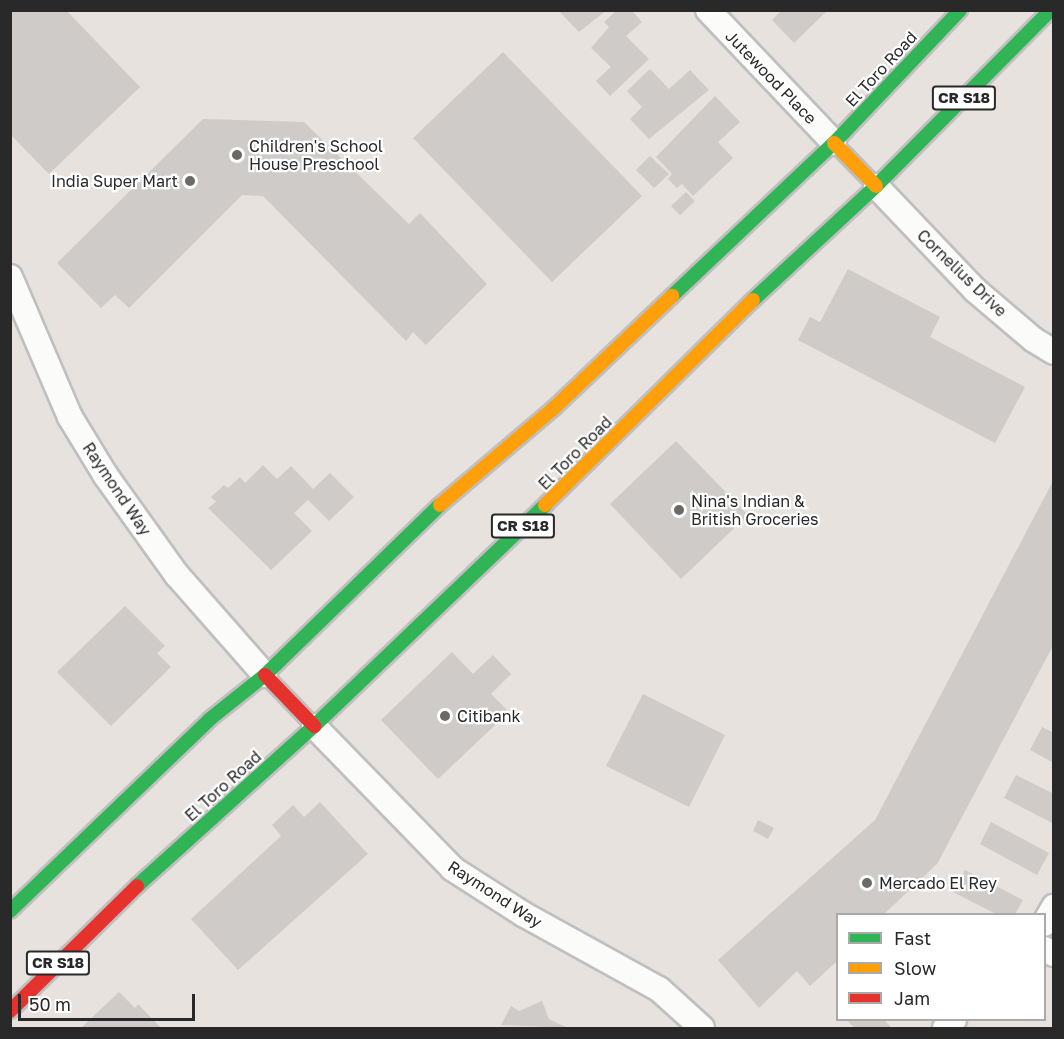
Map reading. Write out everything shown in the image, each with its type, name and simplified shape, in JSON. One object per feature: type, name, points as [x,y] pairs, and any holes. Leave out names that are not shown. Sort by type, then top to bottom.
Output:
[{"type":"main road","name":"El Toro Road","points":[[10,911],[210,719],[265,675],[461,484],[554,408],[834,143],[960,10]]},
{"type":"main road","name":"El Toro Road","points":[[10,1011],[105,915],[314,726],[567,484],[728,323],[876,186],[1052,10]]},
{"type":"main road","points":[[834,143],[876,186]]},
{"type":"main road","points":[[265,675],[314,726]]},
{"type":"street","name":"Jutewood Place","points":[[708,10],[834,143]]},
{"type":"street","name":"Cornelius Drive","points":[[876,186],[975,290],[1034,340],[1053,352]]},
{"type":"street","name":"Raymond Way","points":[[10,277],[70,417],[106,476],[177,575],[265,675]]},
{"type":"street","name":"Raymond Way","points":[[314,726],[453,869],[523,914],[659,989],[702,1029]]},
{"type":"building","points":[[10,10],[66,10],[140,87],[49,174],[10,134]]},
{"type":"building","points":[[558,10],[607,10],[579,32]]},
{"type":"building","points":[[617,10],[631,10],[642,22],[626,36],[649,59],[610,96],[596,81],[611,67],[591,48],[609,27],[604,22]]},
{"type":"building","points":[[782,10],[828,10],[794,43],[772,20]]},
{"type":"building","points":[[503,52],[642,196],[552,282],[413,138]]},
{"type":"building","points":[[650,69],[669,89],[690,70],[709,90],[649,139],[630,119],[642,107],[627,91]]},
{"type":"building","points":[[715,96],[740,122],[718,142],[733,158],[693,196],[682,184],[677,188],[668,179],[672,174],[656,157]]},
{"type":"building","points":[[203,119],[304,122],[409,224],[420,213],[487,284],[426,345],[413,332],[406,341],[263,196],[242,195],[129,308],[115,295],[101,308],[57,263]]},
{"type":"building","points":[[650,156],[669,174],[654,188],[636,170]]},
{"type":"building","points":[[686,192],[695,201],[680,215],[671,206]]},
{"type":"building","points":[[848,269],[940,317],[930,337],[1025,387],[995,443],[798,340],[810,317],[820,322]]},
{"type":"building","name":"Nina's Indian & British Groceries","points":[[676,441],[748,515],[681,579],[610,504]]},
{"type":"building","points":[[263,465],[277,479],[291,466],[313,489],[330,473],[354,497],[329,521],[308,500],[294,513],[312,531],[271,570],[208,508],[216,502],[211,497],[224,485],[228,488],[240,477],[245,483]]},
{"type":"building","points":[[1054,479],[1054,644],[937,864],[885,913],[836,913],[836,962],[810,986],[797,971],[759,1008],[718,960],[875,820]]},
{"type":"building","points":[[125,606],[165,646],[157,653],[171,667],[111,726],[57,672]]},
{"type":"building","name":"Citibank","points":[[452,652],[473,674],[493,655],[511,674],[491,694],[509,712],[438,779],[381,720]]},
{"type":"building","points":[[643,694],[725,735],[689,807],[606,766]]},
{"type":"building","points":[[1042,727],[1054,733],[1054,763],[1030,750]]},
{"type":"building","points":[[1016,775],[1054,794],[1054,824],[1004,798]]},
{"type":"building","points":[[320,802],[368,854],[238,970],[191,919],[281,836],[272,825],[293,805],[304,817]]},
{"type":"building","points":[[758,820],[774,828],[768,839],[753,831]]},
{"type":"building","points":[[991,822],[1049,853],[1037,875],[980,844]]},
{"type":"building","points":[[965,870],[1023,900],[1016,913],[994,913],[953,892]]},
{"type":"building","points":[[119,992],[135,1008],[138,1004],[161,1028],[81,1028]]},
{"type":"building","points":[[542,1001],[549,1019],[568,1028],[501,1025],[511,1006],[519,1011]]},
{"type":"building","points":[[847,1021],[885,1021],[892,1028],[855,1028]]},
{"type":"traffic: fast","points":[[672,296],[834,143],[960,10]]},
{"type":"traffic: fast","points":[[753,300],[876,186],[1051,10]]},
{"type":"traffic: fast","points":[[10,911],[210,719],[265,675],[440,505]]},
{"type":"traffic: fast","points":[[137,886],[314,726],[545,505]]},
{"type":"traffic: slow","points":[[834,143],[876,186]]},
{"type":"traffic: slow","points":[[440,505],[554,408],[672,296]]},
{"type":"traffic: slow","points":[[545,505],[753,300]]},
{"type":"traffic: jam","points":[[265,675],[314,726]]},
{"type":"traffic: jam","points":[[10,1011],[137,886]]},
{"type":"place","name":"Children's School House Preschool","points":[[237,155]]},
{"type":"place","name":"India Super Mart","points":[[190,181]]},
{"type":"place","name":"Nina's Indian & British Groceries","points":[[679,510]]},
{"type":"place","name":"Citibank","points":[[445,716]]},
{"type":"place","name":"Mercado El Rey","points":[[867,883]]}]
